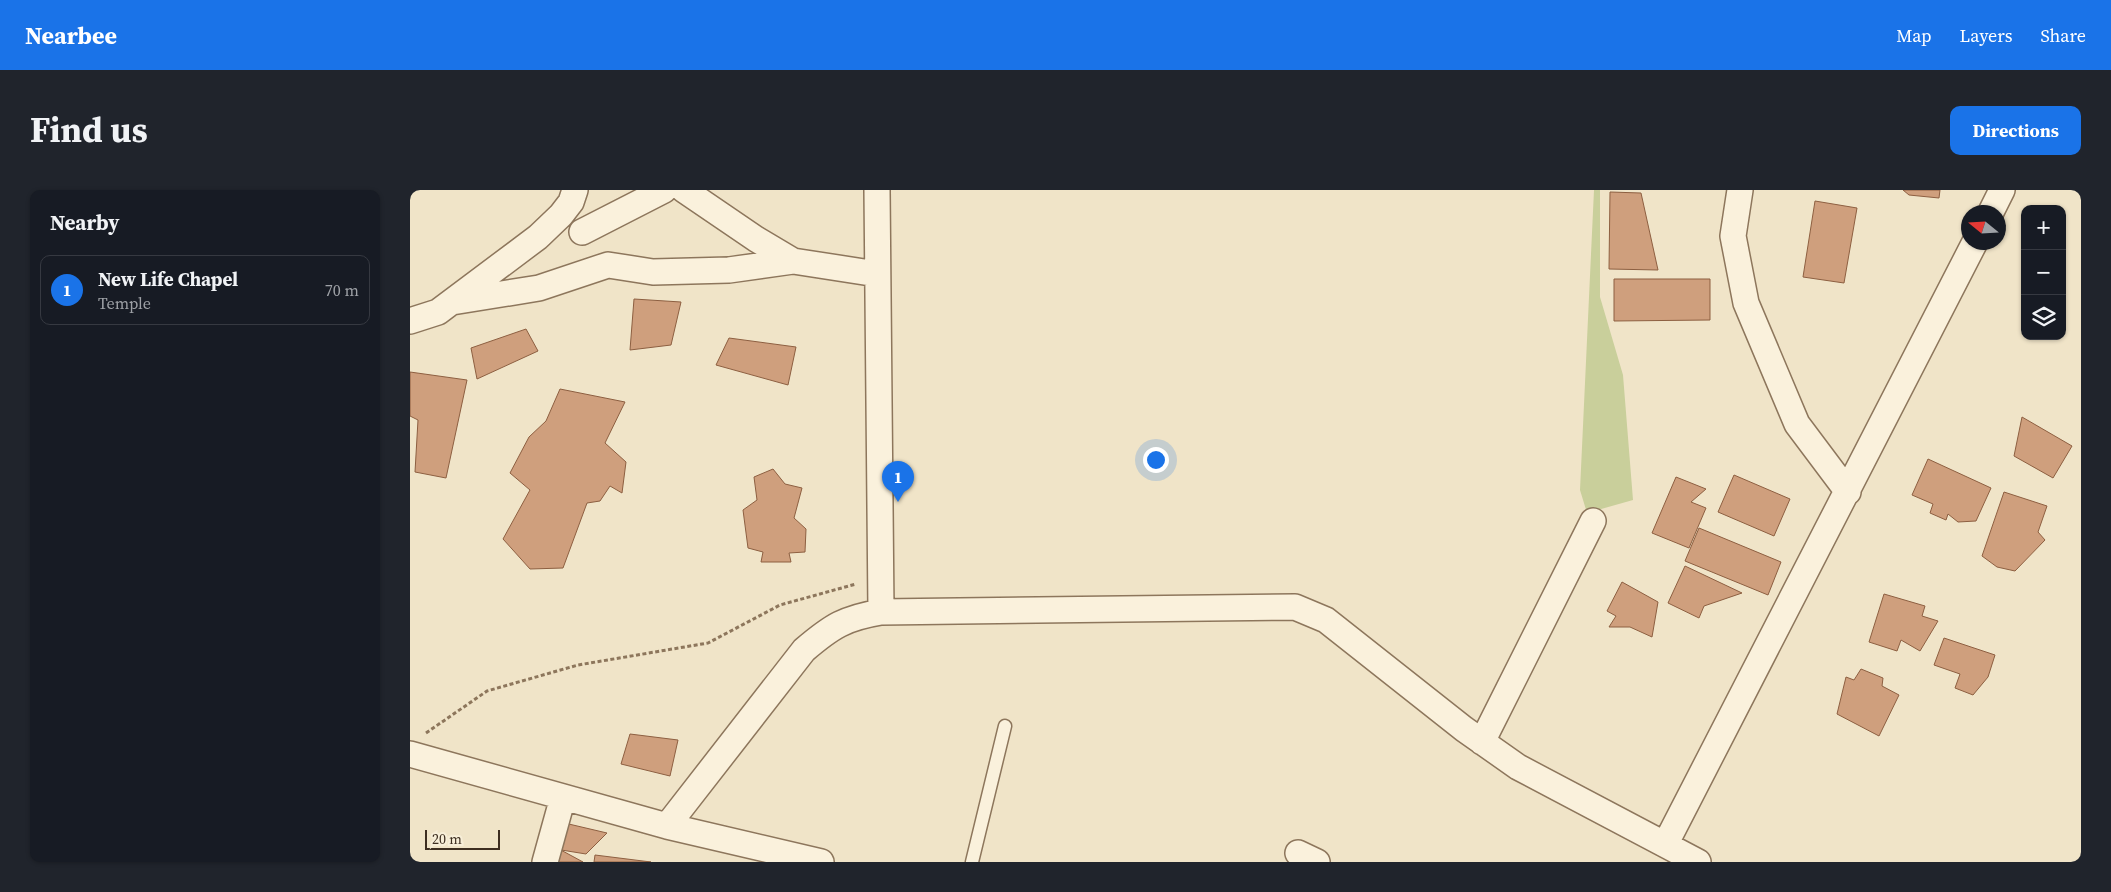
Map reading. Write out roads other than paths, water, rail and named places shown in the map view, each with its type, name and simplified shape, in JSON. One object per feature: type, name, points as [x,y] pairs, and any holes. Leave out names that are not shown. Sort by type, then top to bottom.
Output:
[{"type":"street","points":[[582,232],[664,190]]},
{"type":"street","points":[[684,190],[756,239],[793,260]]},
{"type":"street","points":[[876,190],[881,612]]},
{"type":"street","points":[[1740,190],[1733,236],[1746,303],[1797,424],[1848,492]]},
{"type":"street","points":[[1994,205],[2002,190]]},
{"type":"street","points":[[573,196],[582,232],[595,270]]},
{"type":"street","points":[[410,322],[438,312],[538,237],[573,196]]},
{"type":"street","points":[[1666,843],[1971,250]]},
{"type":"street","points":[[452,302],[539,288],[608,265],[653,272],[729,270],[793,260],[878,274]]},
{"type":"street","points":[[1482,742],[1593,520]]},
{"type":"street","points":[[667,826],[804,650],[828,629],[855,616],[881,612],[1295,607],[1310,612],[1333,625],[1482,742],[1518,767],[1666,843],[1698,862]]},
{"type":"street","points":[[414,746],[563,797],[667,826],[821,862]]},
{"type":"street","points":[[544,862],[563,797]]},
{"type":"lane","points":[[972,862],[1006,726]]},
{"type":"place","name":"New Life Chapel","points":[[898,502]]}]
